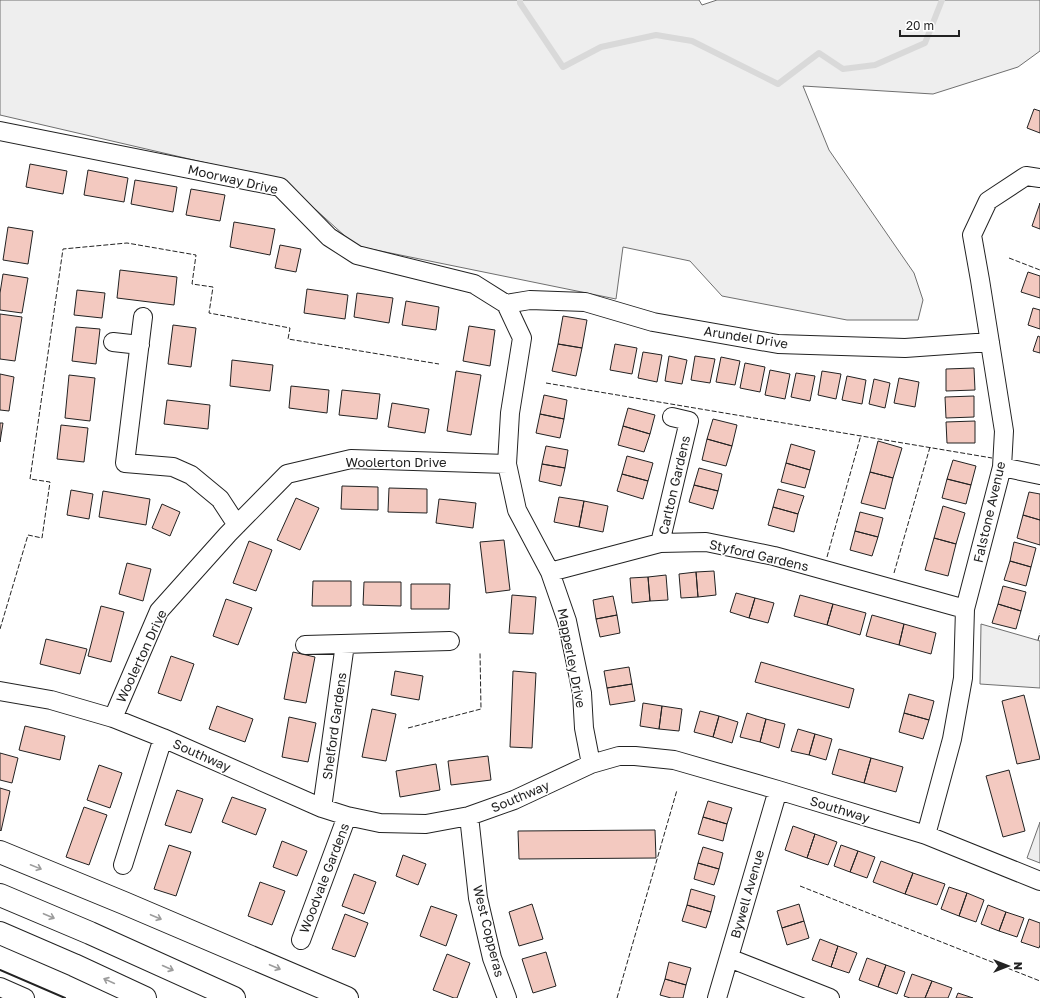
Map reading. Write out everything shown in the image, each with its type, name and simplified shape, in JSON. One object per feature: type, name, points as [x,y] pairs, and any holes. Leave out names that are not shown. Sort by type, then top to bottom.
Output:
[{"type":"highway","points":[[0,852],[146,912],[347,998]]},
{"type":"highway","points":[[0,895],[90,933],[234,998]]},
{"type":"highway","points":[[0,933],[145,998]]},
{"type":"street","name":"Moorway Drive","points":[[0,131],[280,186],[329,237],[357,255],[474,284],[506,304]]},
{"type":"street","name":"Falstone Avenue","points":[[926,836],[952,739],[963,678],[965,609],[1002,467],[1004,431],[972,235],[988,201],[1026,176],[1040,178]]},
{"type":"street","name":"Arundel Drive","points":[[506,304],[530,300],[585,302],[653,322],[778,344],[905,348],[990,342]]},
{"type":"street","name":"Mapperley Drive","points":[[506,304],[522,338],[510,413],[507,464],[517,510],[550,572],[567,621],[582,693],[584,728],[591,764]]},
{"type":"street","points":[[143,317],[125,463],[173,467],[191,475],[220,499],[237,525]]},
{"type":"street","points":[[113,342],[140,345]]},
{"type":"street","name":"Carlton Gardens","points":[[660,543],[689,421],[672,417]]},
{"type":"street","name":"Woolerton Drive","points":[[113,718],[160,611],[237,525],[286,474],[351,459],[507,464]]},
{"type":"street","points":[[1002,467],[1040,474]]},
{"type":"street","name":"Styford Gardens","points":[[550,572],[660,543],[706,542],[774,556],[965,609]]},
{"type":"street","points":[[304,645],[450,641]]},
{"type":"street","name":"Shelford Gardens","points":[[322,808],[345,644]]},
{"type":"street","name":"Southway","points":[[0,691],[51,700],[113,718],[163,738],[322,808],[347,816],[380,823],[426,824],[469,816],[514,800],[591,764],[618,756],[635,756],[674,760],[778,790],[926,836],[1040,881]]},
{"type":"street","points":[[123,865],[163,738]]},
{"type":"street","name":"Bywell Avenue","points":[[717,998],[778,790]]},
{"type":"street","name":"Woodvale Gardens","points":[[301,940],[347,816]]},
{"type":"street","name":"West Copperas","points":[[469,816],[478,898],[492,958],[507,998]]},
{"type":"street","points":[[729,958],[830,998]]},
{"type":"street","points":[[0,987],[25,998]]},
{"type":"shaded area","points":[[0,0],[699,0],[702,5],[717,0],[1040,0],[1040,51],[1018,67],[933,94],[803,86],[829,150],[914,273],[923,300],[918,320],[847,320],[722,296],[690,261],[623,247],[616,299],[356,246],[284,181],[0,115]]},
{"type":"shaded area","points":[[981,624],[1040,641],[1040,688],[980,684]]},
{"type":"shaded area","points":[[1040,822],[1040,863],[1027,858]]},
{"type":"building","points":[[1034,109],[1040,111],[1040,133],[1027,128]]},
{"type":"building","points":[[30,164],[67,171],[63,194],[26,187]]},
{"type":"building","points":[[88,170],[128,178],[124,202],[84,195]]},
{"type":"building","points":[[135,180],[177,187],[173,212],[131,204]]},
{"type":"building","points":[[191,189],[225,195],[220,221],[186,215]]},
{"type":"building","points":[[1040,203],[1040,229],[1032,226]]},
{"type":"building","points":[[234,222],[275,229],[270,255],[230,247]]},
{"type":"building","points":[[8,227],[33,231],[28,264],[3,260]]},
{"type":"building","points":[[280,245],[301,249],[296,272],[275,268]]},
{"type":"building","points":[[120,270],[177,277],[174,305],[117,298]]},
{"type":"building","points":[[1028,272],[1040,276],[1040,298],[1021,292]]},
{"type":"building","points":[[3,274],[28,278],[22,313],[0,310],[0,293]]},
{"type":"building","points":[[307,289],[348,295],[345,319],[304,313]]},
{"type":"building","points":[[77,290],[105,293],[102,318],[74,315]]},
{"type":"building","points":[[357,293],[393,298],[389,323],[354,317]]},
{"type":"building","points":[[406,301],[439,307],[436,330],[402,325]]},
{"type":"building","points":[[1033,308],[1040,310],[1040,329],[1028,325]]},
{"type":"building","points":[[0,314],[22,317],[15,361],[0,359]]},
{"type":"building","points":[[563,316],[587,320],[582,348],[558,344]]},
{"type":"building","points":[[173,325],[196,328],[191,367],[168,364]]},
{"type":"building","points":[[469,326],[495,330],[490,366],[463,361]]},
{"type":"building","points":[[76,327],[100,329],[96,364],[72,361]]},
{"type":"building","points":[[1038,336],[1040,337],[1040,353],[1033,351]]},
{"type":"building","points":[[558,344],[582,348],[576,376],[552,371]]},
{"type":"building","points":[[615,344],[637,348],[632,374],[610,370]]},
{"type":"building","points":[[643,352],[662,355],[657,382],[638,378]]},
{"type":"building","points":[[669,356],[687,360],[682,384],[665,381]]},
{"type":"building","points":[[695,356],[715,359],[710,383],[691,380]]},
{"type":"building","points":[[721,357],[740,361],[735,385],[716,382]]},
{"type":"building","points":[[232,360],[273,365],[270,391],[230,386]]},
{"type":"building","points":[[745,363],[765,367],[760,392],[740,388]]},
{"type":"building","points":[[974,368],[975,390],[946,391],[946,369]]},
{"type":"building","points":[[770,370],[790,374],[785,399],[765,395]]},
{"type":"building","points":[[456,371],[481,375],[471,435],[447,431]]},
{"type":"building","points":[[822,371],[841,374],[836,399],[818,395]]},
{"type":"building","points":[[796,373],[815,376],[810,401],[791,397]]},
{"type":"building","points":[[0,374],[14,377],[9,411],[0,410]]},
{"type":"building","points":[[69,375],[95,378],[90,421],[65,418]]},
{"type":"building","points":[[847,376],[866,380],[862,404],[842,400]]},
{"type":"building","points":[[899,378],[919,382],[915,407],[894,403]]},
{"type":"building","points":[[874,379],[890,383],[885,408],[869,404]]},
{"type":"building","points":[[291,386],[329,390],[327,413],[289,408]]},
{"type":"building","points":[[342,390],[380,394],[377,419],[339,415]]},
{"type":"building","points":[[544,395],[567,400],[564,419],[540,414]]},
{"type":"building","points":[[974,396],[974,417],[946,418],[945,397]]},
{"type":"building","points":[[167,400],[210,405],[208,429],[164,424]]},
{"type":"building","points":[[392,403],[429,409],[425,433],[388,427]]},
{"type":"building","points":[[628,408],[655,415],[650,434],[623,426]]},
{"type":"building","points":[[540,414],[564,419],[560,438],[536,433]]},
{"type":"building","points":[[713,419],[737,425],[732,446],[707,439]]},
{"type":"building","points":[[975,421],[975,443],[947,443],[946,422]]},
{"type":"building","points":[[0,423],[3,423],[0,442]]},
{"type":"building","points":[[61,425],[88,428],[84,462],[57,459]]},
{"type":"building","points":[[623,426],[650,434],[644,452],[618,445]]},
{"type":"building","points":[[707,439],[732,446],[726,466],[702,460]]},
{"type":"building","points":[[878,441],[902,448],[893,478],[870,472]]},
{"type":"building","points":[[791,444],[815,451],[810,470],[786,463]]},
{"type":"building","points":[[546,446],[568,450],[565,468],[542,464]]},
{"type":"building","points":[[627,456],[653,463],[648,481],[622,474]]},
{"type":"building","points":[[953,460],[976,466],[971,485],[947,479]]},
{"type":"building","points":[[786,463],[810,470],[805,488],[781,482]]},
{"type":"building","points":[[542,464],[565,468],[561,486],[539,481]]},
{"type":"building","points":[[699,468],[722,474],[718,491],[694,485]]},
{"type":"building","points":[[870,472],[893,478],[885,509],[861,503]]},
{"type":"building","points":[[622,474],[648,481],[643,499],[617,491]]},
{"type":"building","points":[[947,479],[971,485],[966,504],[942,498]]},
{"type":"building","points":[[694,485],[718,491],[713,509],[689,502]]},
{"type":"building","points":[[342,486],[378,487],[378,510],[341,509]]},
{"type":"building","points":[[389,488],[427,489],[427,513],[388,512]]},
{"type":"building","points":[[778,489],[804,496],[798,514],[773,507]]},
{"type":"building","points":[[71,490],[93,494],[89,519],[67,515]]},
{"type":"building","points":[[103,491],[150,499],[146,525],[99,517]]},
{"type":"building","points":[[1029,492],[1040,494],[1040,520],[1023,515]]},
{"type":"building","points":[[559,497],[584,501],[579,527],[554,522]]},
{"type":"building","points":[[296,498],[319,508],[300,550],[277,540]]},
{"type":"building","points":[[439,499],[476,503],[473,528],[436,523]]},
{"type":"building","points":[[584,501],[608,506],[603,532],[579,527]]},
{"type":"building","points":[[162,504],[180,512],[170,536],[152,528]]},
{"type":"building","points":[[943,506],[965,513],[956,544],[934,538]]},
{"type":"building","points":[[773,507],[798,514],[794,532],[768,525]]},
{"type":"building","points":[[860,512],[883,518],[878,537],[855,531]]},
{"type":"building","points":[[1023,515],[1040,520],[1040,545],[1017,538]]},
{"type":"building","points":[[855,531],[878,537],[872,556],[850,550]]},
{"type":"building","points":[[934,538],[956,544],[948,576],[925,570]]},
{"type":"building","points":[[504,540],[510,590],[486,593],[480,542]]},
{"type":"building","points":[[249,541],[272,550],[256,591],[233,583]]},
{"type":"building","points":[[1014,542],[1036,548],[1031,567],[1010,561]]},
{"type":"building","points":[[1010,561],[1031,567],[1026,586],[1004,580]]},
{"type":"building","points":[[127,563],[151,569],[143,601],[119,594]]},
{"type":"building","points":[[714,571],[716,595],[698,597],[696,572]]},
{"type":"building","points":[[696,572],[698,597],[681,598],[679,574]]},
{"type":"building","points":[[666,575],[668,600],[650,601],[648,577]]},
{"type":"building","points":[[648,577],[650,601],[632,603],[630,578]]},
{"type":"building","points":[[313,581],[351,581],[351,606],[312,606]]},
{"type":"building","points":[[364,582],[401,582],[401,606],[363,605]]},
{"type":"building","points":[[411,584],[450,584],[449,609],[411,609]]},
{"type":"building","points":[[1003,586],[1026,592],[1021,611],[998,604]]},
{"type":"building","points":[[736,593],[755,598],[749,618],[730,612]]},
{"type":"building","points":[[512,595],[536,597],[533,634],[509,633]]},
{"type":"building","points":[[800,595],[833,604],[827,625],[794,616]]},
{"type":"building","points":[[613,596],[617,615],[596,619],[593,600]]},
{"type":"building","points":[[755,598],[774,603],[768,623],[749,618]]},
{"type":"building","points":[[226,599],[252,608],[238,645],[213,636]]},
{"type":"building","points":[[833,604],[866,613],[860,635],[827,625]]},
{"type":"building","points":[[998,604],[1021,611],[1016,629],[992,623]]},
{"type":"building","points":[[101,606],[124,612],[111,662],[88,656]]},
{"type":"building","points":[[617,615],[620,633],[600,637],[596,619]]},
{"type":"building","points":[[872,615],[904,624],[899,645],[866,636]]},
{"type":"building","points":[[904,624],[936,633],[931,654],[899,645]]},
{"type":"building","points":[[46,639],[87,649],[80,674],[40,664]]},
{"type":"building","points":[[293,652],[315,657],[306,703],[284,699]]},
{"type":"building","points":[[171,656],[194,664],[181,701],[158,693]]},
{"type":"building","points":[[761,662],[854,689],[849,708],[755,682]]},
{"type":"building","points":[[629,667],[632,684],[607,688],[604,671]]},
{"type":"building","points":[[395,671],[423,676],[419,700],[391,695]]},
{"type":"building","points":[[513,671],[536,673],[532,748],[510,747]]},
{"type":"building","points":[[632,684],[635,701],[610,705],[607,688]]},
{"type":"building","points":[[909,694],[934,701],[929,720],[904,713]]},
{"type":"building","points":[[1024,695],[1040,759],[1017,764],[1002,701]]},
{"type":"building","points":[[643,703],[662,706],[659,729],[640,726]]},
{"type":"building","points":[[217,706],[253,719],[245,742],[209,729]]},
{"type":"building","points":[[662,706],[682,709],[679,731],[659,729]]},
{"type":"building","points":[[372,709],[396,714],[386,761],[362,757]]},
{"type":"building","points":[[700,711],[719,716],[713,737],[694,732]]},
{"type":"building","points":[[747,713],[766,719],[760,742],[740,737]]},
{"type":"building","points":[[904,713],[929,720],[923,739],[899,732]]},
{"type":"building","points":[[719,716],[738,722],[732,743],[713,737]]},
{"type":"building","points":[[289,717],[316,723],[308,762],[282,757]]},
{"type":"building","points":[[766,719],[785,724],[779,748],[760,742]]},
{"type":"building","points":[[25,726],[65,736],[60,760],[19,750]]},
{"type":"building","points":[[798,729],[815,734],[809,755],[791,751]]},
{"type":"building","points":[[815,734],[832,739],[826,760],[809,755]]},
{"type":"building","points":[[839,749],[871,758],[864,783],[832,774]]},
{"type":"building","points":[[0,753],[18,758],[12,783],[0,780]]},
{"type":"building","points":[[488,756],[491,780],[451,785],[448,761]]},
{"type":"building","points":[[871,758],[903,767],[896,792],[864,783]]},
{"type":"building","points":[[436,764],[440,790],[400,797],[396,771]]},
{"type":"building","points":[[99,765],[122,773],[110,808],[87,800]]},
{"type":"building","points":[[1009,770],[1025,831],[1003,837],[986,776]]},
{"type":"building","points":[[0,788],[10,791],[1,831],[0,830]]},
{"type":"building","points":[[177,790],[203,799],[191,833],[165,825]]},
{"type":"building","points":[[232,797],[266,809],[256,835],[222,822]]},
{"type":"building","points":[[708,801],[732,808],[727,824],[703,817]]},
{"type":"building","points":[[84,807],[107,815],[89,865],[66,857]]},
{"type":"building","points":[[703,817],[727,824],[723,841],[698,834]]},
{"type":"building","points":[[793,826],[815,834],[807,858],[785,850]]},
{"type":"building","points":[[655,830],[656,858],[519,859],[518,831]]},
{"type":"building","points":[[815,834],[837,842],[828,865],[807,858]]},
{"type":"building","points":[[282,841],[307,851],[297,876],[273,867]]},
{"type":"building","points":[[169,845],[191,852],[176,896],[154,889]]},
{"type":"building","points":[[841,845],[858,851],[850,872],[834,866]]},
{"type":"building","points":[[703,847],[723,853],[719,869],[698,863]]},
{"type":"building","points":[[858,851],[875,857],[867,878],[850,872]]},
{"type":"building","points":[[403,855],[426,864],[418,885],[396,876]]},
{"type":"building","points":[[881,861],[913,873],[905,894],[873,882]]},
{"type":"building","points":[[698,863],[719,869],[714,885],[694,879]]},
{"type":"building","points":[[913,873],[945,884],[937,905],[905,894]]},
{"type":"building","points":[[354,874],[376,882],[364,914],[342,906]]},
{"type":"building","points":[[260,882],[285,891],[272,925],[248,916]]},
{"type":"building","points":[[949,887],[967,893],[959,916],[941,909]]},
{"type":"building","points":[[691,889],[715,896],[711,912],[687,905]]},
{"type":"building","points":[[967,893],[984,900],[976,922],[959,916]]},
{"type":"building","points":[[532,904],[543,939],[519,946],[509,912]]},
{"type":"building","points":[[799,904],[804,921],[782,928],[777,911]]},
{"type":"building","points":[[687,905],[711,912],[706,928],[682,921]]},
{"type":"building","points":[[988,905],[1006,912],[999,931],[981,924]]},
{"type":"building","points":[[431,906],[457,915],[446,946],[420,936]]},
{"type":"building","points":[[1006,912],[1024,918],[1017,937],[999,931]]},
{"type":"building","points":[[345,914],[368,923],[355,957],[332,949]]},
{"type":"building","points":[[1029,919],[1040,923],[1039,948],[1021,942]]},
{"type":"building","points":[[804,921],[809,938],[787,945],[782,928]]},
{"type":"building","points":[[820,939],[838,946],[831,967],[812,960]]},
{"type":"building","points":[[838,946],[857,953],[849,973],[831,967]]},
{"type":"building","points":[[546,952],[556,986],[533,993],[522,959]]},
{"type":"building","points":[[447,954],[470,963],[457,998],[433,990]]},
{"type":"building","points":[[867,958],[886,965],[878,987],[859,980]]},
{"type":"building","points":[[669,962],[691,968],[686,985],[665,979]]},
{"type":"building","points":[[886,965],[905,972],[897,994],[878,987]]},
{"type":"building","points":[[912,974],[932,981],[925,998],[910,998],[904,996]]},
{"type":"building","points":[[665,979],[686,985],[683,998],[671,998],[660,995]]},
{"type":"building","points":[[932,981],[952,988],[948,998],[925,998]]},
{"type":"building","points":[[958,993],[973,998],[956,998]]},
{"type":"waterway","points":[[520,0],[520,3],[563,67],[601,47],[656,35],[692,41],[778,84],[819,53],[843,69],[875,65],[925,43],[942,0]]},
{"type":"fence","points":[[0,629],[28,535],[42,538],[50,482],[30,479],[63,249],[127,243],[196,255],[192,284],[213,287],[209,313],[290,328],[288,339],[439,364]]},
{"type":"fence","points":[[1009,258],[1040,270]]},
{"type":"fence","points":[[546,383],[992,458]]},
{"type":"fence","points":[[827,557],[861,435]]},
{"type":"fence","points":[[894,573],[930,447]]},
{"type":"fence","points":[[1038,640],[1040,633]]},
{"type":"fence","points":[[408,728],[481,709],[480,652]]},
{"type":"fence","points":[[617,998],[677,790]]},
{"type":"fence","points":[[800,886],[1040,981]]},
{"type":"wall","points":[[0,970],[65,998]]}]
